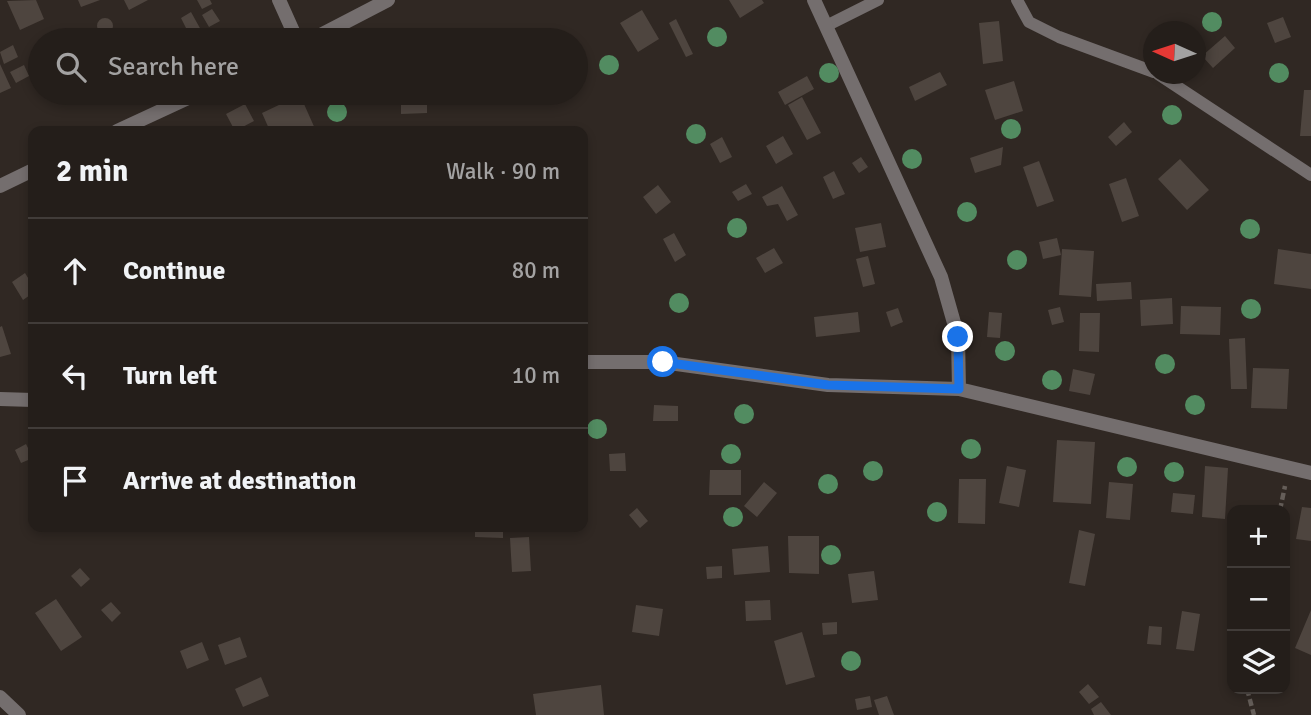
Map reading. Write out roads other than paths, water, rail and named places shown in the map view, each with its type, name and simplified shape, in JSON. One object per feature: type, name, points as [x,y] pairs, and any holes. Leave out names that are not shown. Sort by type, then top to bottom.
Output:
[{"type":"street","points":[[279,0],[292,28]]},
{"type":"street","points":[[334,28],[388,0]]},
{"type":"street","points":[[814,0],[828,25],[941,277],[958,337],[959,389]]},
{"type":"street","points":[[128,126],[174,105]]},
{"type":"street","points":[[0,186],[28,172]]},
{"type":"street","points":[[588,362],[663,362],[828,385],[959,389],[1311,473]]},
{"type":"street","points":[[0,398],[28,400]]},
{"type":"street","points":[[0,697],[19,715]]},
{"type":"lane","points":[[828,25],[878,0]]},
{"type":"lane","points":[[1017,0],[1029,22],[1059,37],[1143,68]]},
{"type":"lane","points":[[1173,84],[1311,175]]}]
